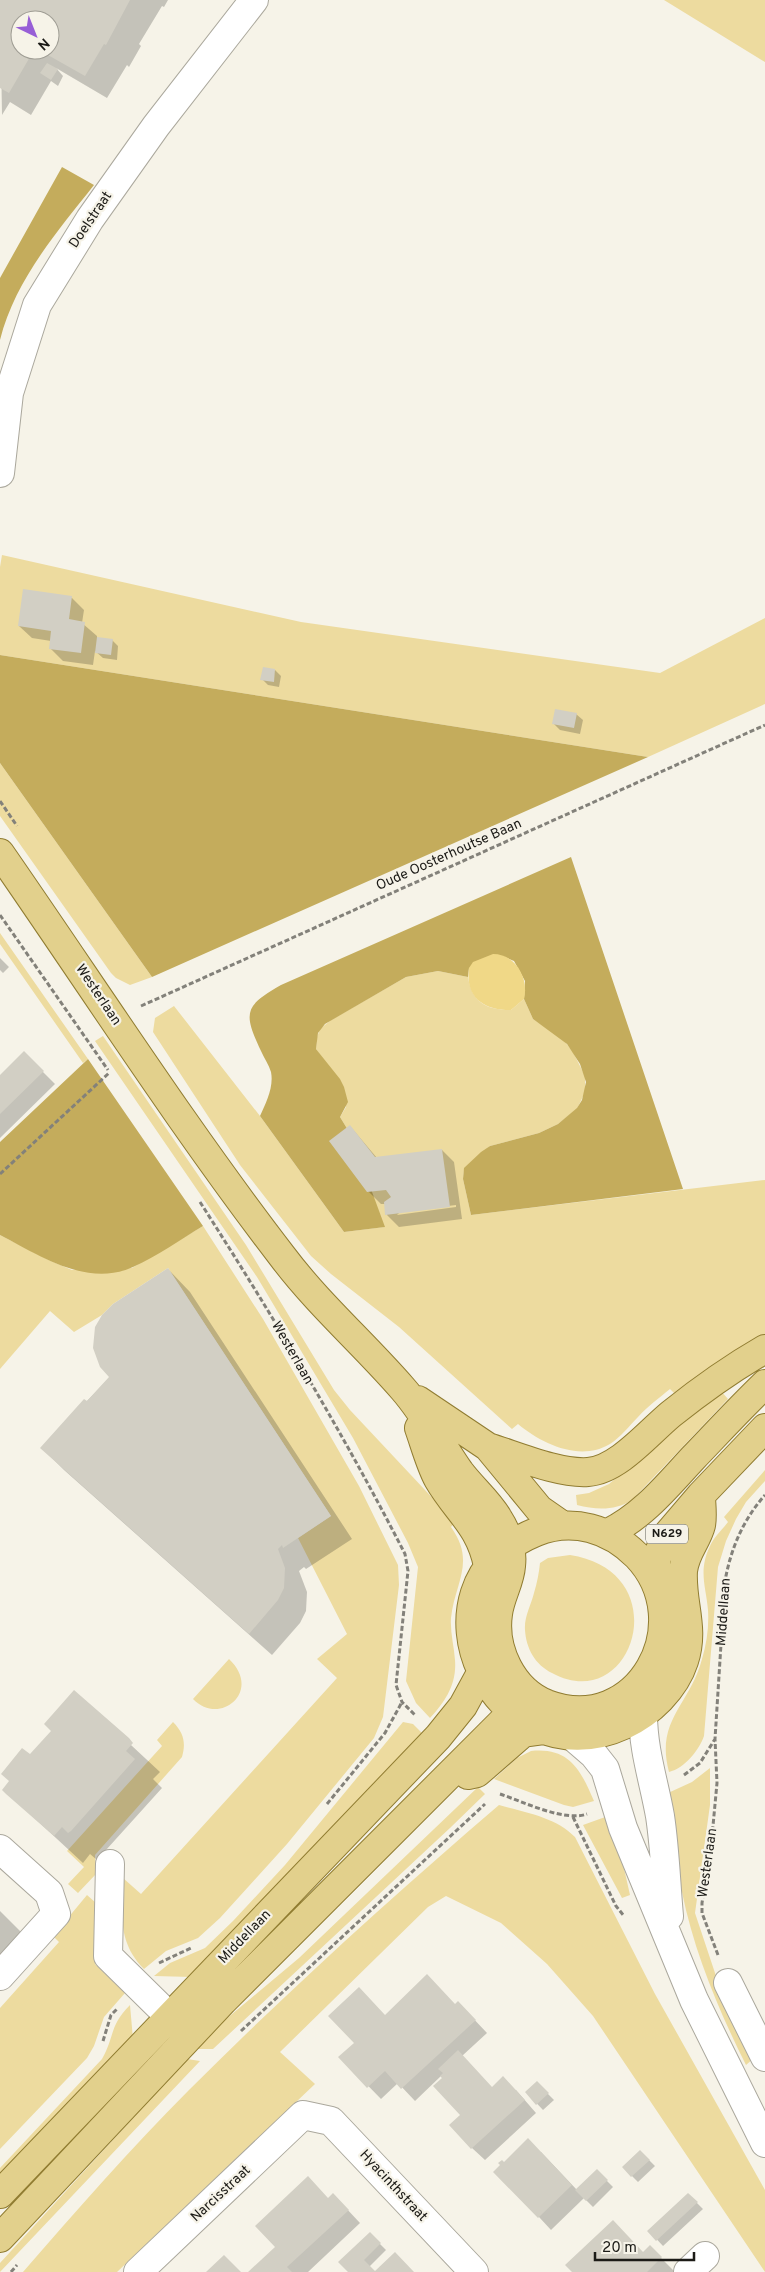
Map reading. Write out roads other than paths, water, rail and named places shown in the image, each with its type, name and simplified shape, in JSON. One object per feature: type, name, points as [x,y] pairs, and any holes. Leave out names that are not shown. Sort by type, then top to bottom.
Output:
[{"type":"main road","name":"Westerlaan","points":[[0,853],[159,1084],[277,1249],[311,1290],[405,1391],[464,1477],[494,1511],[506,1532],[510,1546]]},
{"type":"main road","points":[[488,1447],[565,1471],[590,1472],[602,1469],[619,1459],[665,1419],[711,1383],[765,1349]]},
{"type":"main road","name":"N629","points":[[608,1533],[622,1527],[650,1504],[738,1410],[765,1384]]},
{"type":"main road","name":"Westerlaan","points":[[405,1391],[488,1447],[538,1509],[562,1525]]},
{"type":"main road","name":"Westerlaan","points":[[405,1391],[438,1478],[473,1524],[485,1553],[488,1566]]},
{"type":"main road","name":"N629","points":[[656,1584],[656,1559],[659,1547],[666,1536],[701,1495],[765,1428]]},
{"type":"main road","name":"N629","points":[[643,1714],[673,1684],[685,1659],[689,1619],[683,1576],[687,1554],[701,1525],[701,1495]]},
{"type":"main road","points":[[510,1546],[511,1569],[498,1614],[498,1639],[506,1664],[513,1676],[529,1693],[540,1701],[562,1708],[575,1709],[592,1708],[619,1699],[643,1680],[656,1660],[664,1629],[664,1614],[656,1584],[640,1560],[608,1533],[579,1526],[562,1525],[538,1531],[510,1546],[488,1566],[481,1577],[475,1594],[470,1624],[472,1641],[481,1672],[497,1698],[530,1724],[545,1730],[572,1736],[603,1733],[643,1714],[643,1680]]},
{"type":"main road","name":"Middellaan","points":[[0,2194],[438,1737],[463,1706],[481,1672]]},
{"type":"main road","points":[[513,1712],[524,1705],[540,1701]]},
{"type":"main road","name":"Middellaan","points":[[0,2238],[223,2001],[513,1712]]},
{"type":"main road","points":[[447,1778],[477,1774],[522,1733],[545,1730]]},
{"type":"street","name":"Doelstraat","points":[[0,473],[9,392],[37,305],[90,220],[145,142],[254,0]]},
{"type":"street","points":[[643,1714],[643,1731],[653,1789],[660,1816],[672,1945]]},
{"type":"street","points":[[572,1736],[600,1762],[605,1770],[623,1828],[694,2000],[763,2134]]},
{"type":"street","points":[[0,1848],[49,1893],[56,1914],[0,1976]]},
{"type":"street","points":[[110,1864],[108,1956],[169,2016]]},
{"type":"street","points":[[728,1983],[765,2057]]},
{"type":"street","name":"Narcisstraat","points":[[138,2272],[303,2115]]},
{"type":"street","name":"Hyacinthstraat","points":[[303,2115],[331,2122],[474,2272]]}]
